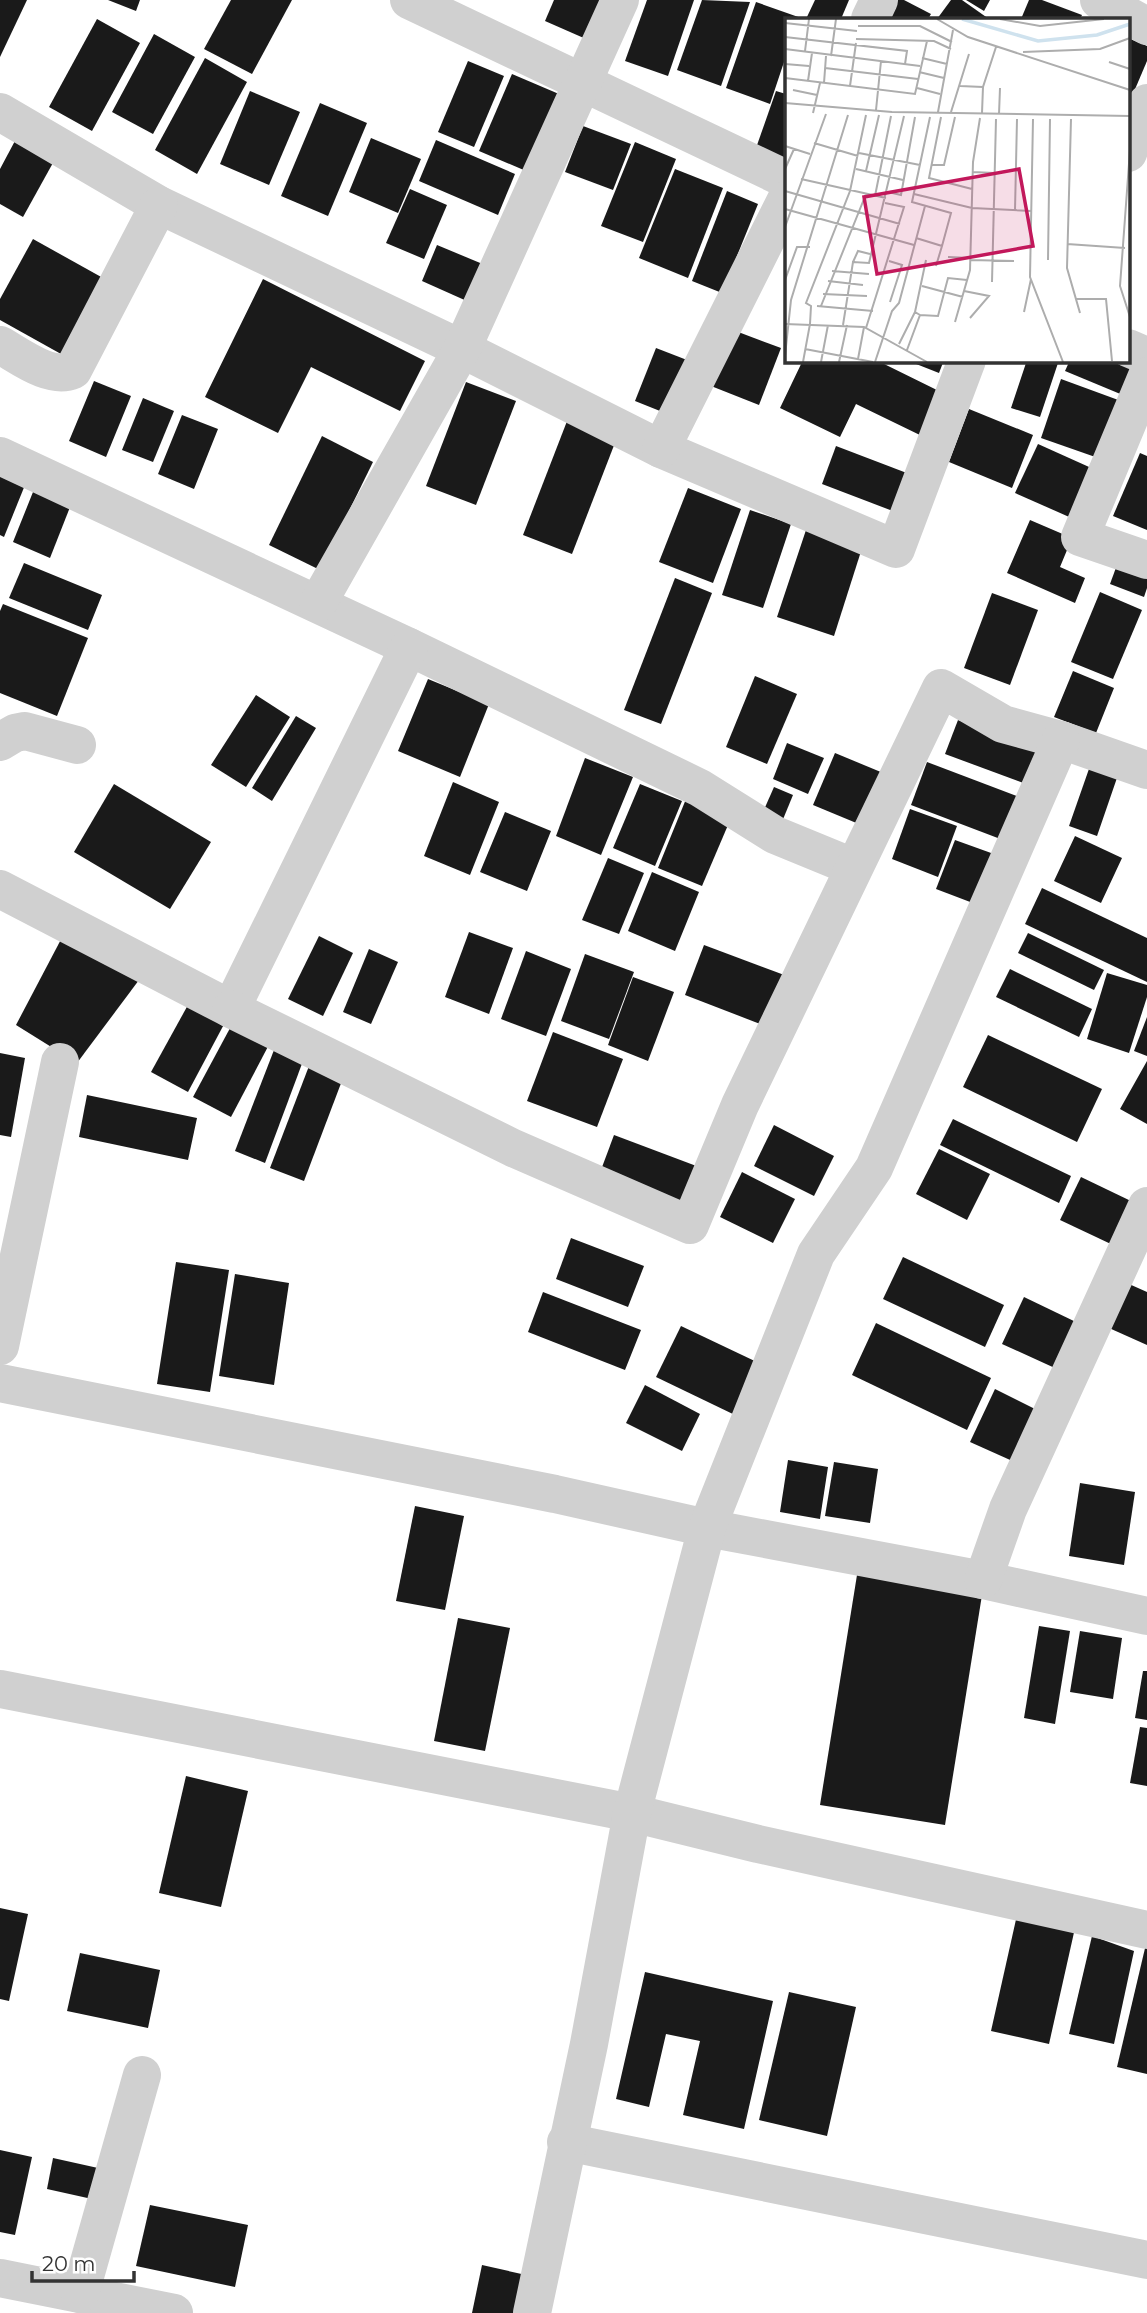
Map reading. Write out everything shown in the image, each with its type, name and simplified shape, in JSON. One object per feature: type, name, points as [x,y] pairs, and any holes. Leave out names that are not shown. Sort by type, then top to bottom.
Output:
[{"type":"street","points":[[409,0],[785,179]]},
{"type":"street","points":[[318,603],[462,349],[620,0]]},
{"type":"street","points":[[870,18],[878,0]]},
{"type":"street","points":[[1099,0],[1147,26]]},
{"type":"street","points":[[1130,148],[1147,103]]},
{"type":"street","points":[[0,112],[159,205],[462,349],[661,449],[896,550],[966,362]]},
{"type":"street","points":[[1130,163],[1147,170]]},
{"type":"street","points":[[661,449],[785,202]]},
{"type":"street","points":[[0,345],[45,369],[65,373],[73,370],[159,205]]},
{"type":"street","points":[[1130,349],[1147,356]]},
{"type":"street","points":[[1147,376],[1080,537],[1147,560]]},
{"type":"street","points":[[0,456],[410,647],[700,788],[775,835],[853,867]]},
{"type":"street","points":[[231,1010],[410,647]]},
{"type":"street","points":[[0,889],[231,1010],[513,1148],[690,1225],[740,1105],[941,688],[1003,724],[1061,740],[1147,770]]},
{"type":"street","points":[[0,741],[25,731],[77,746]]},
{"type":"street","points":[[532,2313],[589,2044],[632,1813],[707,1528],[816,1254],[874,1168],[1061,740]]},
{"type":"street","points":[[0,1346],[60,1062]]},
{"type":"street","points":[[983,1580],[1008,1509],[1147,1206]]},
{"type":"street","points":[[0,1383],[555,1494],[707,1528],[983,1580],[1147,1616]]},
{"type":"street","points":[[0,1689],[632,1813],[758,1844],[1147,1930]]},
{"type":"street","points":[[80,2294],[142,2075]]},
{"type":"street","points":[[566,2143],[1147,2260]]},
{"type":"street","points":[[0,2278],[174,2313]]},
{"type":"building","points":[[0,0],[27,0],[0,57]]},
{"type":"building","points":[[108,0],[140,0],[136,11]]},
{"type":"building","points":[[231,0],[292,0],[252,74],[204,49]]},
{"type":"building","points":[[554,0],[603,0],[586,39],[545,21]]},
{"type":"building","points":[[647,0],[694,0],[668,76],[625,61]]},
{"type":"building","points":[[702,0],[750,2],[721,86],[677,70]]},
{"type":"building","points":[[815,0],[849,0],[841,18],[806,18]]},
{"type":"building","points":[[897,0],[904,0],[931,14],[929,18],[888,18]]},
{"type":"building","points":[[951,0],[962,0],[988,18],[938,18]]},
{"type":"building","points":[[966,0],[990,0],[984,11]]},
{"type":"building","points":[[1029,0],[1042,0],[1082,15],[1080,18],[1021,18]]},
{"type":"building","points":[[756,2],[801,18],[785,18],[785,59],[770,104],[726,88]]},
{"type":"building","points":[[97,19],[140,43],[92,131],[49,107]]},
{"type":"building","points":[[154,34],[195,57],[153,134],[112,112]]},
{"type":"building","points":[[1130,39],[1147,46],[1147,61],[1133,94],[1130,93]]},
{"type":"building","points":[[205,58],[247,82],[197,174],[155,150]]},
{"type":"building","points":[[468,61],[504,76],[474,147],[438,132]]},
{"type":"building","points":[[512,74],[566,97],[533,174],[479,151]]},
{"type":"building","points":[[250,91],[300,112],[269,185],[220,164]]},
{"type":"building","points":[[776,91],[785,94],[785,158],[756,148]]},
{"type":"building","points":[[320,103],[367,123],[328,216],[281,196]]},
{"type":"building","points":[[583,126],[631,144],[613,190],[565,172]]},
{"type":"building","points":[[371,138],[421,159],[398,213],[349,192]]},
{"type":"building","points":[[16,139],[54,161],[23,217],[0,204],[0,169]]},
{"type":"building","points":[[436,140],[515,174],[498,215],[419,181]]},
{"type":"building","points":[[635,142],[676,159],[643,242],[601,226]]},
{"type":"building","points":[[675,169],[723,188],[688,278],[639,258]]},
{"type":"building","points":[[410,189],[447,205],[424,259],[386,243]]},
{"type":"building","points":[[727,191],[758,204],[722,293],[692,281]]},
{"type":"building","points":[[33,239],[103,278],[61,354],[0,320],[0,299]]},
{"type":"building","points":[[437,245],[485,265],[469,302],[422,281]]},
{"type":"building","points":[[263,279],[425,361],[400,411],[311,367],[278,433],[205,397]]},
{"type":"building","points":[[733,330],[781,348],[759,405],[711,386]]},
{"type":"building","points":[[656,348],[687,360],[665,413],[635,401]]},
{"type":"building","points":[[802,362],[880,362],[945,394],[924,437],[856,404],[840,437],[780,408]]},
{"type":"building","points":[[911,362],[943,362],[939,373]]},
{"type":"building","points":[[1026,362],[1058,362],[1040,417],[1011,408]]},
{"type":"building","points":[[1069,362],[1116,362],[1141,373],[1130,398],[1065,371]]},
{"type":"building","points":[[1061,379],[1121,401],[1101,459],[1041,438]]},
{"type":"building","points":[[94,381],[131,396],[106,457],[69,441]]},
{"type":"building","points":[[466,382],[516,401],[476,505],[426,486]]},
{"type":"building","points":[[143,398],[174,411],[153,462],[122,450]]},
{"type":"building","points":[[969,409],[1033,435],[1012,488],[949,462]]},
{"type":"building","points":[[182,415],[218,429],[194,489],[158,474]]},
{"type":"building","points":[[569,416],[618,435],[572,554],[523,535]]},
{"type":"building","points":[[322,436],[373,462],[320,570],[269,545]]},
{"type":"building","points":[[1038,444],[1098,471],[1076,520],[1015,493]]},
{"type":"building","points":[[836,446],[912,475],[898,513],[822,484]]},
{"type":"building","points":[[1140,453],[1147,456],[1147,530],[1113,516]]},
{"type":"building","points":[[0,469],[27,480],[4,537],[0,535]]},
{"type":"building","points":[[35,487],[72,502],[50,558],[13,542]]},
{"type":"building","points":[[688,488],[741,509],[713,583],[659,562]]},
{"type":"building","points":[[750,510],[791,524],[763,608],[722,595]]},
{"type":"building","points":[[1030,520],[1072,538],[1060,567],[1085,578],[1075,603],[1007,573]]},
{"type":"building","points":[[807,527],[863,545],[834,636],[777,617]]},
{"type":"building","points":[[1121,554],[1147,564],[1147,588],[1144,597],[1110,584]]},
{"type":"building","points":[[24,563],[102,595],[88,630],[9,598]]},
{"type":"building","points":[[675,578],[712,593],[661,724],[624,710]]},
{"type":"building","points":[[1100,592],[1142,610],[1113,679],[1071,662]]},
{"type":"building","points":[[992,593],[1038,610],[1010,685],[964,668]]},
{"type":"building","points":[[3,604],[88,638],[57,716],[0,693],[0,611]]},
{"type":"building","points":[[1073,671],[1114,688],[1096,733],[1054,717]]},
{"type":"building","points":[[755,676],[797,694],[767,764],[726,747]]},
{"type":"building","points":[[428,679],[489,704],[460,777],[398,751]]},
{"type":"building","points":[[256,695],[290,717],[246,787],[211,765]]},
{"type":"building","points":[[296,716],[316,728],[272,801],[252,788]]},
{"type":"building","points":[[958,720],[1038,750],[1026,784],[945,754]]},
{"type":"building","points":[[787,743],[824,758],[808,794],[773,779]]},
{"type":"building","points":[[835,753],[888,775],[866,827],[813,805]]},
{"type":"building","points":[[585,758],[633,777],[601,855],[556,836]]},
{"type":"building","points":[[927,762],[1019,797],[1003,840],[911,805]]},
{"type":"building","points":[[1090,766],[1118,775],[1097,836],[1069,826]]},
{"type":"building","points":[[453,782],[499,802],[470,875],[424,856]]},
{"type":"building","points":[[114,784],[211,842],[170,909],[74,852]]},
{"type":"building","points":[[640,784],[682,801],[655,866],[613,848]]},
{"type":"building","points":[[774,787],[793,795],[779,829],[759,821]]},
{"type":"building","points":[[686,799],[731,818],[702,886],[658,868]]},
{"type":"building","points":[[910,809],[957,826],[938,877],[892,859]]},
{"type":"building","points":[[505,812],[551,831],[527,891],[480,872]]},
{"type":"building","points":[[1075,836],[1122,858],[1101,903],[1054,881]]},
{"type":"building","points":[[955,840],[1005,858],[986,908],[936,889]]},
{"type":"building","points":[[608,858],[644,873],[619,934],[582,920]]},
{"type":"building","points":[[652,872],[699,892],[675,951],[628,931]]},
{"type":"building","points":[[1042,888],[1147,938],[1147,982],[1025,924]]},
{"type":"building","points":[[67,928],[139,980],[77,1063],[16,1025]]},
{"type":"building","points":[[469,932],[513,948],[489,1014],[445,997]]},
{"type":"building","points":[[1028,933],[1104,970],[1094,990],[1018,953]]},
{"type":"building","points":[[319,936],[353,953],[323,1016],[288,999]]},
{"type":"building","points":[[704,945],[787,976],[768,1027],[685,995]]},
{"type":"building","points":[[369,949],[398,962],[371,1024],[343,1012]]},
{"type":"building","points":[[526,951],[571,969],[546,1036],[501,1019]]},
{"type":"building","points":[[585,954],[634,972],[609,1039],[561,1021]]},
{"type":"building","points":[[1010,969],[1092,1009],[1079,1037],[996,997]]},
{"type":"building","points":[[1107,973],[1147,985],[1147,997],[1129,1053],[1087,1039]]},
{"type":"building","points":[[633,977],[674,992],[648,1061],[608,1045]]},
{"type":"building","points":[[194,994],[230,1013],[188,1092],[151,1072]]},
{"type":"building","points":[[236,1017],[273,1037],[231,1117],[193,1097]]},
{"type":"building","points":[[1147,1017],[1147,1056],[1134,1051]]},
{"type":"building","points":[[553,1032],[623,1059],[597,1127],[527,1101]]},
{"type":"building","points":[[988,1035],[1102,1089],[1077,1142],[963,1087]]},
{"type":"building","points":[[274,1050],[303,1061],[265,1163],[235,1151]]},
{"type":"building","points":[[0,1053],[25,1058],[11,1137],[0,1135]]},
{"type":"building","points":[[1147,1061],[1147,1124],[1120,1109]]},
{"type":"building","points":[[309,1066],[343,1078],[304,1181],[270,1168]]},
{"type":"building","points":[[87,1095],[197,1118],[188,1160],[79,1137]]},
{"type":"building","points":[[953,1119],[1071,1176],[1059,1203],[940,1145]]},
{"type":"building","points":[[774,1125],[834,1156],[814,1196],[754,1166]]},
{"type":"building","points":[[614,1135],[699,1167],[683,1210],[598,1178]]},
{"type":"building","points":[[939,1149],[990,1174],[967,1220],[916,1194]]},
{"type":"building","points":[[742,1172],[795,1199],[773,1243],[720,1217]]},
{"type":"building","points":[[1081,1177],[1133,1202],[1113,1245],[1060,1220]]},
{"type":"building","points":[[571,1238],[644,1266],[628,1307],[556,1279]]},
{"type":"building","points":[[903,1257],[1004,1305],[985,1347],[883,1299]]},
{"type":"building","points":[[176,1262],[229,1270],[210,1392],[157,1384]]},
{"type":"building","points":[[235,1274],[289,1283],[274,1385],[219,1376]]},
{"type":"building","points":[[1129,1284],[1147,1292],[1147,1345],[1109,1328]]},
{"type":"building","points":[[543,1292],[641,1330],[625,1370],[528,1332]]},
{"type":"building","points":[[1024,1297],[1078,1323],[1057,1369],[1002,1344]]},
{"type":"building","points":[[876,1323],[991,1378],[967,1430],[852,1375]]},
{"type":"building","points":[[681,1326],[761,1364],[737,1416],[656,1377]]},
{"type":"building","points":[[645,1385],[700,1414],[682,1451],[626,1423]]},
{"type":"building","points":[[995,1389],[1043,1413],[1019,1464],[970,1442]]},
{"type":"building","points":[[788,1460],[828,1467],[820,1519],[780,1512]]},
{"type":"building","points":[[834,1462],[878,1469],[870,1523],[825,1516]]},
{"type":"building","points":[[1080,1483],[1135,1492],[1124,1565],[1069,1556]]},
{"type":"building","points":[[415,1506],[464,1516],[445,1610],[396,1601]]},
{"type":"building","points":[[857,1575],[982,1595],[945,1825],[820,1805]]},
{"type":"building","points":[[458,1618],[510,1628],[485,1751],[434,1741]]},
{"type":"building","points":[[1039,1626],[1070,1631],[1055,1724],[1024,1718]]},
{"type":"building","points":[[1080,1631],[1122,1638],[1113,1699],[1070,1692]]},
{"type":"building","points":[[1143,1671],[1147,1671],[1147,1720],[1135,1718]]},
{"type":"building","points":[[1140,1727],[1147,1728],[1147,1786],[1130,1783]]},
{"type":"building","points":[[186,1776],[248,1791],[221,1907],[159,1893]]},
{"type":"building","points":[[0,1908],[28,1914],[9,2001],[0,1999]]},
{"type":"building","points":[[1017,1915],[1075,1928],[1049,2044],[991,2031]]},
{"type":"building","points":[[1092,1936],[1134,1951],[1114,2044],[1069,2034]]},
{"type":"building","points":[[1147,1944],[1147,2074],[1117,2067]]},
{"type":"building","points":[[80,1953],[160,1970],[148,2028],[67,2011]]},
{"type":"building","points":[[645,1972],[773,2001],[744,2129],[683,2115],[700,2041],[666,2034],[649,2107],[616,2099]]},
{"type":"building","points":[[789,1992],[856,2007],[827,2136],[759,2120]]},
{"type":"building","points":[[0,2150],[32,2157],[15,2235],[0,2232]]},
{"type":"building","points":[[53,2158],[98,2168],[92,2199],[47,2189]]},
{"type":"building","points":[[150,2205],[248,2225],[235,2287],[136,2266]]},
{"type":"building","points":[[482,2265],[535,2277],[527,2313],[472,2313]]}]
